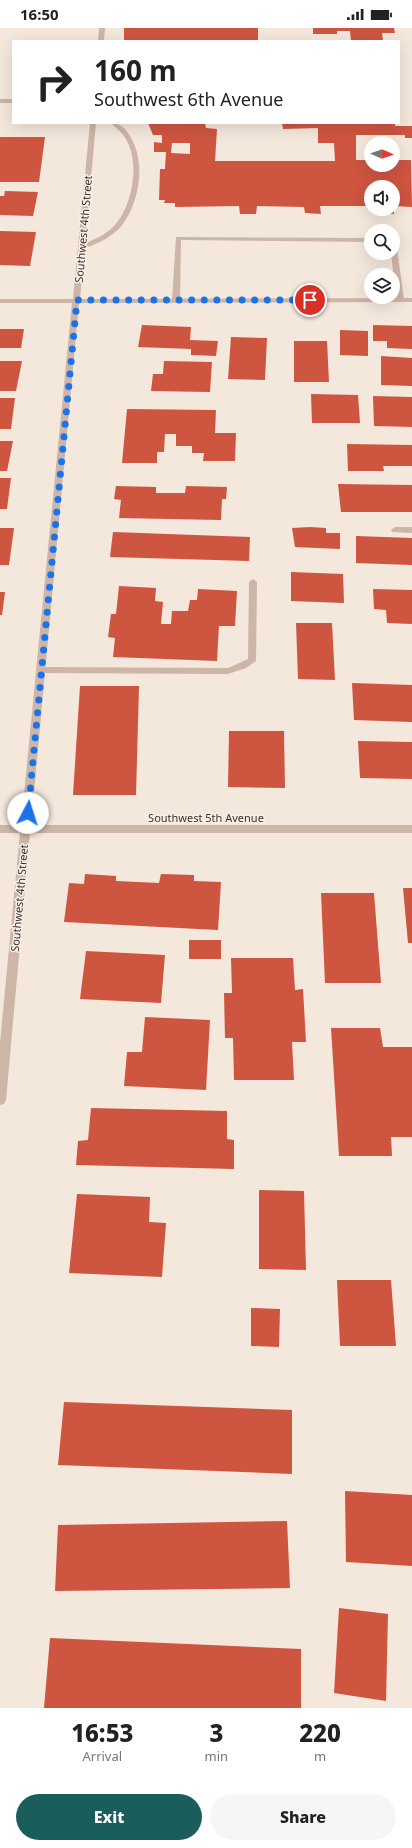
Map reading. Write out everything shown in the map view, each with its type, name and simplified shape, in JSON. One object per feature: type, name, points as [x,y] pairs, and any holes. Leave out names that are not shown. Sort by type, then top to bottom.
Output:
[{"type":"street","points":[[101,40],[102,28]]},
{"type":"street","points":[[0,101],[12,101]]},
{"type":"street","name":"Southwest 4th Street","points":[[0,1100],[93,124]]},
{"type":"street","points":[[81,248],[104,238],[120,223],[129,206],[135,186],[136,168],[132,149],[128,138],[116,124]]},
{"type":"street","points":[[176,301],[178,238],[364,240]]},
{"type":"street","points":[[0,300],[364,300]]},
{"type":"street","points":[[400,300],[412,300]]},
{"type":"street","points":[[396,530],[412,530]]},
{"type":"street","points":[[41,670],[228,671],[243,666],[252,661],[253,582]]},
{"type":"street","name":"Southwest 5th Avenue","points":[[0,829],[412,829]]},
{"type":"building","points":[[124,28],[258,28],[258,40],[124,40]]},
{"type":"building","points":[[313,28],[394,28],[395,33],[382,33],[383,40],[351,40],[350,31],[337,31],[337,34],[313,34]]},
{"type":"building","points":[[148,124],[205,124],[206,128],[217,129],[215,161],[335,161],[334,143],[318,143],[318,128],[283,129],[282,124],[395,124],[395,126],[412,126],[412,138],[405,138],[405,135],[356,135],[356,160],[364,160],[364,172],[400,172],[400,160],[411,160],[412,207],[400,206],[400,180],[364,180],[364,206],[320,206],[321,214],[305,213],[304,207],[257,206],[256,214],[240,214],[239,206],[175,207],[175,203],[164,203],[165,200],[159,200],[160,169],[165,169],[166,152],[154,152],[154,142],[162,143],[162,135],[153,135]],"holes":[[[172,143],[190,143],[190,154],[171,153]]]},
{"type":"building","points":[[0,137],[45,137],[39,182],[0,182]]},
{"type":"building","points":[[5,191],[38,192],[33,216],[0,215],[0,196],[4,196]]},
{"type":"building","points":[[0,231],[36,232],[30,266],[0,265]]},
{"type":"building","points":[[142,325],[191,327],[190,340],[218,341],[216,356],[191,355],[191,349],[138,347]]},
{"type":"building","points":[[373,325],[412,326],[412,349],[387,348],[387,341],[373,341]]},
{"type":"building","points":[[0,329],[24,329],[21,348],[0,348]]},
{"type":"building","points":[[340,330],[368,331],[368,356],[340,355]]},
{"type":"building","points":[[231,337],[267,338],[265,380],[228,379]]},
{"type":"building","points":[[294,341],[327,341],[329,382],[294,382]]},
{"type":"building","points":[[381,356],[412,358],[412,386],[381,385]]},
{"type":"building","points":[[0,361],[22,361],[16,391],[0,391]]},
{"type":"building","points":[[164,361],[212,362],[210,392],[151,391],[153,374],[163,374]]},
{"type":"building","points":[[311,394],[358,395],[360,423],[312,423]]},
{"type":"building","points":[[373,396],[412,397],[412,427],[374,426]]},
{"type":"building","points":[[0,398],[15,398],[11,429],[0,429]]},
{"type":"building","points":[[127,409],[216,410],[215,433],[236,433],[235,461],[203,461],[204,453],[192,453],[192,446],[176,446],[176,434],[165,434],[164,452],[157,452],[157,463],[122,463]]},
{"type":"building","points":[[0,441],[13,441],[7,471],[0,471]]},
{"type":"building","points":[[347,444],[412,445],[412,466],[383,466],[384,471],[348,471]]},
{"type":"building","points":[[0,478],[11,478],[7,509],[0,509]]},
{"type":"building","points":[[338,484],[412,485],[412,512],[341,512]]},
{"type":"building","points":[[116,486],[156,487],[156,493],[185,493],[186,486],[227,487],[226,499],[222,499],[221,520],[119,518],[121,500],[114,499]]},
{"type":"building","points":[[0,528],[14,528],[9,565],[0,565]]},
{"type":"building","points":[[292,528],[326,528],[326,533],[340,533],[340,549],[295,547]]},
{"type":"building","points":[[113,532],[250,537],[249,561],[110,557]]},
{"type":"building","points":[[356,536],[412,538],[412,565],[356,563]]},
{"type":"building","points":[[291,572],[343,574],[344,603],[291,601]]},
{"type":"building","points":[[119,586],[156,588],[155,601],[163,602],[161,624],[171,624],[172,611],[188,611],[190,600],[197,600],[198,589],[237,591],[235,626],[219,626],[217,661],[113,657],[115,638],[108,637],[111,614],[116,614]]},
{"type":"building","points":[[373,589],[412,590],[412,624],[387,623],[386,610],[374,609]]},
{"type":"building","points":[[0,592],[5,592],[2,615],[0,615]]},
{"type":"building","points":[[296,623],[332,623],[335,680],[298,679]]},
{"type":"building","points":[[352,683],[412,685],[412,722],[354,720]]},
{"type":"building","points":[[80,686],[139,686],[136,795],[73,795]]},
{"type":"building","points":[[229,731],[284,731],[285,788],[228,787]]},
{"type":"building","points":[[358,741],[412,742],[412,779],[360,778]]},
{"type":"building","points":[[85,874],[116,876],[116,881],[159,883],[161,874],[194,875],[194,881],[221,882],[218,930],[64,922],[69,883],[84,884]]},
{"type":"building","points":[[403,888],[412,888],[412,943],[408,943]]},
{"type":"building","points":[[321,893],[374,893],[381,983],[325,983]]},
{"type":"building","points":[[189,940],[221,940],[221,959],[189,959]]},
{"type":"building","points":[[86,951],[165,955],[161,1003],[80,999]]},
{"type":"building","points":[[231,958],[293,958],[295,990],[303,989],[306,1042],[292,1042],[294,1080],[234,1080],[233,1038],[225,1038],[224,993],[232,993]]},
{"type":"building","points":[[145,1017],[210,1020],[206,1090],[124,1086],[127,1052],[142,1052]]},
{"type":"building","points":[[331,1028],[380,1028],[383,1047],[412,1047],[412,1137],[391,1137],[392,1156],[339,1156]]},
{"type":"building","points":[[91,1108],[227,1111],[227,1139],[234,1140],[234,1169],[76,1165],[78,1141],[88,1140]]},
{"type":"building","points":[[259,1190],[304,1191],[306,1270],[259,1269]]},
{"type":"building","points":[[77,1194],[150,1197],[149,1222],[166,1223],[162,1277],[69,1273]]},
{"type":"building","points":[[337,1280],[391,1280],[396,1346],[340,1346]]},
{"type":"building","points":[[251,1308],[280,1309],[279,1347],[251,1346]]},
{"type":"building","points":[[64,1402],[292,1410],[292,1474],[58,1465]]},
{"type":"building","points":[[345,1491],[412,1495],[412,1566],[346,1562]]},
{"type":"building","points":[[287,1521],[290,1588],[55,1591],[58,1525]]},
{"type":"building","points":[[339,1608],[388,1614],[386,1701],[334,1693]]},
{"type":"building","points":[[50,1638],[301,1649],[301,1708],[44,1708]]},
{"type":"route","points":[[28,813],[77,300],[310,300]]}]
